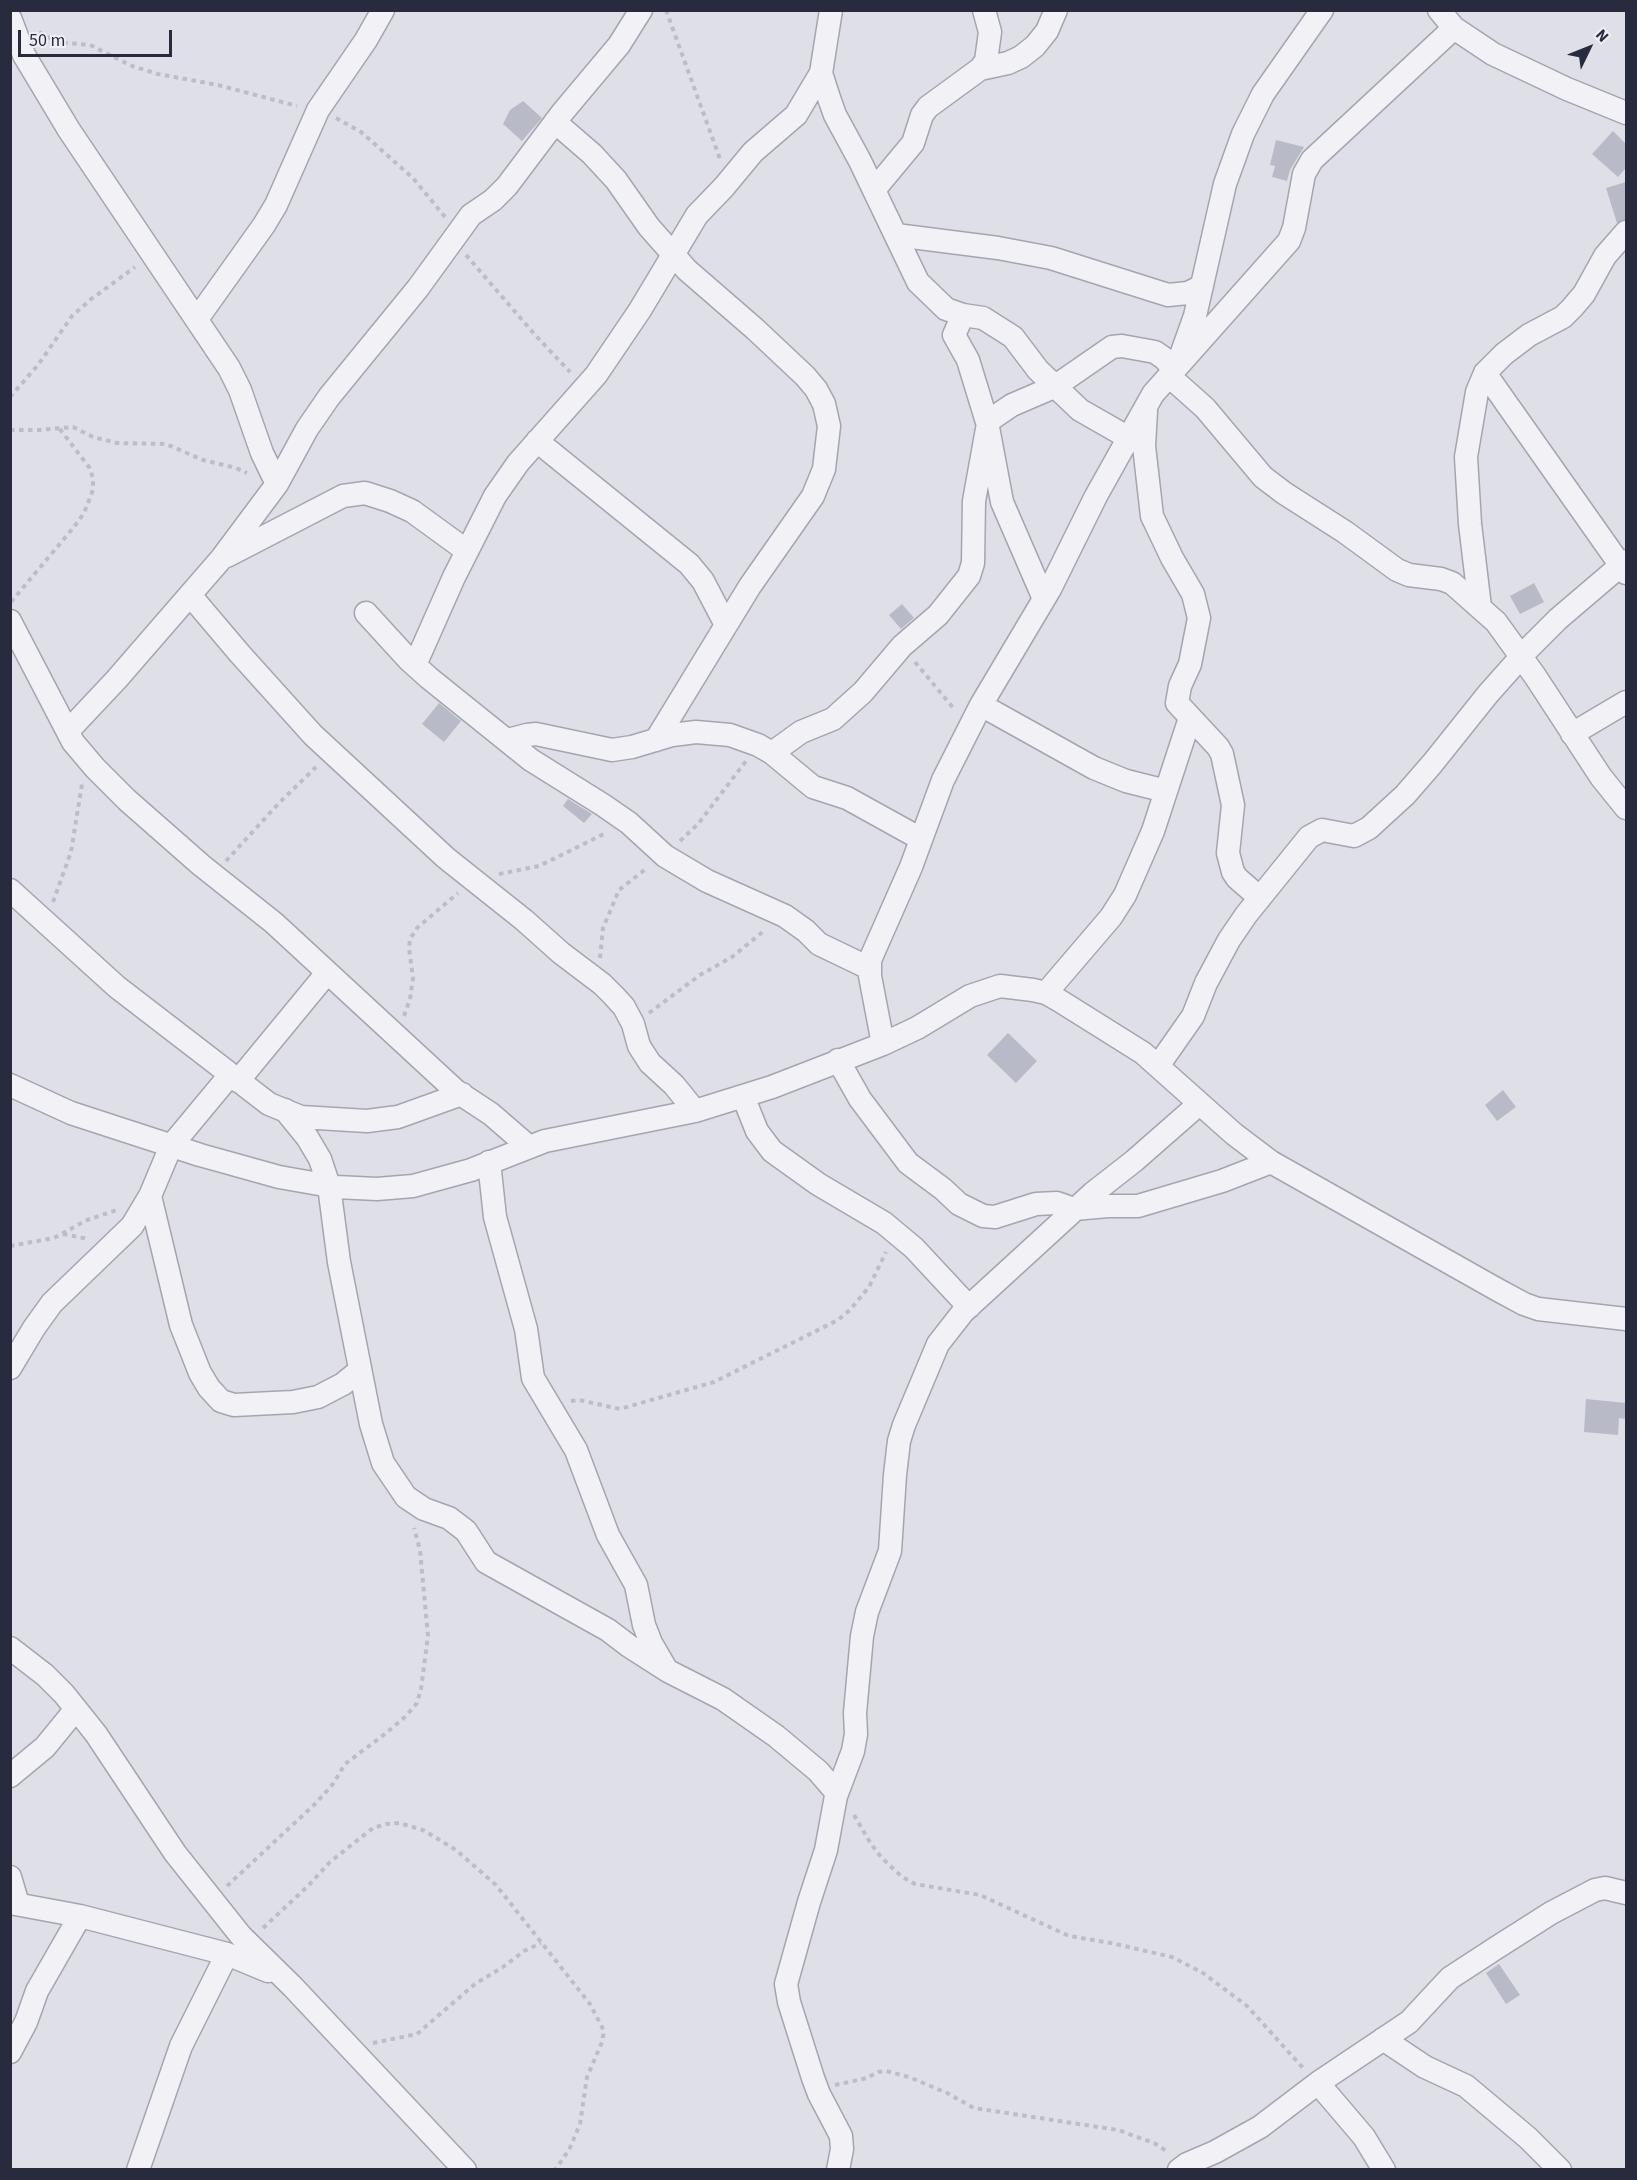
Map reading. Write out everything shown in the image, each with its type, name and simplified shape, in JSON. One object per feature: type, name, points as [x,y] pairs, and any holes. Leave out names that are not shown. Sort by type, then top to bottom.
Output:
[{"type":"street","points":[[197,318],[276,205],[318,110],[366,40],[383,10]]},
{"type":"street","points":[[68,731],[221,559],[274,488],[328,397],[418,288],[471,215],[493,201],[507,186],[555,122],[619,45],[641,10]]},
{"type":"street","points":[[415,665],[495,496],[518,463],[585,388],[630,326],[697,215],[728,183],[753,152],[796,115],[821,73],[831,10]]},
{"type":"street","points":[[874,190],[914,143],[922,115],[928,107],[980,69],[986,61],[990,32],[984,10]]},
{"type":"street","points":[[980,69],[1008,63],[1021,57],[1035,46],[1047,31],[1056,10]]},
{"type":"street","points":[[1174,370],[1195,316],[1225,184],[1243,134],[1263,94],[1322,10]]},
{"type":"street","points":[[1439,10],[1454,28],[1493,54],[1567,89],[1626,113]]},
{"type":"street","points":[[10,18],[24,55],[69,130],[229,368],[240,390],[274,488]]},
{"type":"street","points":[[883,1044],[869,968],[872,952],[903,885],[943,780],[981,705],[1044,599],[1096,496],[1146,406],[1153,394],[1289,241],[1294,228],[1304,174],[1312,160],[1454,28]]},
{"type":"street","points":[[821,73],[835,115],[918,282],[946,309],[963,315],[983,318],[1013,338],[1054,387],[1080,410],[1129,438]]},
{"type":"street","points":[[555,122],[592,154],[616,180],[649,227],[687,270],[805,376],[816,389],[824,404],[829,426],[824,469],[813,496],[726,625],[656,740]]},
{"type":"street","points":[[1480,607],[1470,525],[1466,457],[1477,392],[1485,373],[1529,335],[1563,316],[1572,308],[1584,294],[1605,256],[1626,232]]},
{"type":"street","points":[[896,235],[998,248],[1051,258],[1168,295],[1188,293],[1202,286]]},
{"type":"street","points":[[963,315],[954,335],[970,365],[987,426],[1002,502],[1044,599]]},
{"type":"street","points":[[765,749],[833,719],[863,692],[902,646],[938,615],[961,587],[971,571],[974,501],[987,426],[1012,405],[1054,387],[1112,347],[1122,346],[1155,352],[1166,359],[1263,477],[1284,493],[1345,532],[1397,570],[1409,575],[1441,579],[1452,583],[1497,622],[1522,656],[1601,777],[1626,808]]},
{"type":"street","points":[[1158,1066],[1193,1016],[1206,983],[1229,940],[1303,844],[1315,832],[1328,831],[1354,836],[1369,828],[1425,772],[1488,694],[1558,619],[1625,566],[1485,373]]},
{"type":"street","points":[[1146,406],[1144,446],[1152,516],[1172,558],[1193,594],[1199,618],[1190,664],[1177,698],[1180,708],[1211,739],[1222,754],[1233,805],[1228,853],[1233,872],[1260,897]]},
{"type":"street","points":[[537,441],[689,564],[703,580],[726,625]]},
{"type":"street","points":[[221,559],[343,496],[365,493],[390,501],[412,512],[468,551]]},
{"type":"street","points":[[190,595],[306,727],[446,858],[596,979],[624,1007],[639,1046],[650,1063],[685,1096],[695,1110]]},
{"type":"street","points":[[366,613],[415,665],[531,760],[629,823],[665,856],[707,881],[784,916],[806,931],[819,944],[869,968]]},
{"type":"street","points":[[10,621],[73,742],[127,800],[274,923],[462,1095],[491,1114],[528,1146]]},
{"type":"street","points":[[1572,734],[1626,702]]},
{"type":"street","points":[[981,705],[1094,768],[1126,781],[1166,791]]},
{"type":"street","points":[[1046,993],[1120,904],[1153,831],[1190,718]]},
{"type":"street","points":[[508,740],[536,734],[612,750],[632,747],[672,735],[696,732],[730,735],[765,749],[813,787],[847,798],[921,839]]},
{"type":"street","points":[[10,890],[117,987],[269,1104],[301,1117],[368,1121],[398,1118],[462,1095]]},
{"type":"street","points":[[10,1368],[52,1303],[128,1230],[146,1202],[171,1146],[327,972]]},
{"type":"street","points":[[10,1085],[71,1113],[171,1146],[279,1177],[329,1186],[377,1189],[413,1186],[441,1179],[528,1146],[695,1110],[790,1080],[883,1044],[917,1028],[970,996],[1000,986],[1046,993],[1102,1026],[1158,1066],[1199,1104],[1271,1162],[1524,1304],[1548,1311],[1626,1319]]},
{"type":"street","points":[[838,1060],[860,1099],[908,1163],[959,1204],[983,1215],[996,1217],[1036,1204],[1058,1203],[1074,1209],[1138,1206],[1222,1181],[1271,1162]]},
{"type":"street","points":[[743,1096],[757,1131],[772,1151],[818,1184],[884,1223],[914,1248],[969,1307]]},
{"type":"street","points":[[838,2169],[842,2149],[841,2136],[819,2094],[795,2024],[786,1984],[826,1850],[832,1810],[853,1751],[856,1734],[855,1705],[864,1622],[890,1551],[899,1441],[907,1417],[938,1344],[963,1312],[1074,1209],[1199,1104]]},
{"type":"street","points":[[285,1110],[308,1137],[320,1159],[329,1186],[339,1262],[370,1424],[383,1463],[406,1497],[424,1509],[450,1518],[466,1531],[485,1562],[608,1630],[668,1671],[723,1699],[776,1736],[818,1771],[837,1793]]},
{"type":"street","points":[[489,1162],[495,1217],[526,1329],[533,1378],[576,1450],[608,1535],[636,1585],[644,1625],[651,1643],[668,1671]]},
{"type":"street","points":[[146,1202],[185,1334],[200,1373],[209,1388],[221,1401],[234,1405],[293,1402],[318,1397],[343,1384],[359,1371]]},
{"type":"street","points":[[10,1648],[45,1676],[76,1709],[96,1734],[175,1853],[247,1942],[465,2169]]},
{"type":"street","points":[[10,1776],[45,1747],[76,1709]]},
{"type":"street","points":[[10,1877],[14,1904],[80,1916],[226,1954],[284,1978]]},
{"type":"street","points":[[1183,2167],[1260,2127],[1419,2013],[1450,1978],[1551,1913],[1595,1890],[1605,1888],[1626,1893]]},
{"type":"street","points":[[10,2052],[27,2022],[37,1991],[80,1916]]},
{"type":"street","points":[[138,2169],[181,2046],[226,1954]]},
{"type":"street","points":[[1383,2039],[1425,2067],[1473,2091],[1560,2169]]},
{"type":"street","points":[[1318,2084],[1364,2137],[1384,2169]]},
{"type":"path","points":[[666,10],[728,183]]},
{"type":"path","points":[[36,28],[46,38],[56,42],[90,45],[132,66],[158,74],[218,85],[285,104],[318,110],[361,132],[413,178],[445,217],[466,255],[489,284],[585,388]]},
{"type":"path","points":[[10,397],[38,364],[72,316],[152,253]]},
{"type":"path","points":[[10,430],[74,427],[93,437],[117,443],[166,444],[203,460],[236,468],[274,488]]},
{"type":"path","points":[[10,602],[74,527],[84,513],[93,490],[93,478],[89,467],[59,428]]},
{"type":"path","points":[[902,646],[970,729]]},
{"type":"path","points":[[596,979],[603,928],[619,890],[665,856],[698,824],[765,749]]},
{"type":"path","points":[[213,874],[279,803],[332,751]]},
{"type":"path","points":[[45,922],[72,852],[81,789],[82,753]]},
{"type":"path","points":[[398,1038],[399,1024],[407,1010],[412,988],[410,939],[417,928],[452,900],[470,877],[513,872],[539,866],[629,823]]},
{"type":"path","points":[[634,1028],[650,1012],[700,975],[732,957],[784,916]]},
{"type":"path","points":[[10,1246],[54,1238],[87,1220],[112,1210],[146,1202]]},
{"type":"path","points":[[547,1403],[579,1400],[620,1409],[714,1382],[786,1347],[838,1320],[850,1310],[869,1287],[895,1232]]},
{"type":"path","points":[[211,1900],[315,1804],[333,1784],[345,1764],[392,1728],[417,1703],[428,1636],[420,1550],[406,1497]]},
{"type":"path","points":[[837,1793],[850,1808],[870,1844],[901,1876],[915,1884],[980,1895],[1069,1936],[1111,1943],[1172,1958],[1203,1972],[1247,2006],[1318,2084]]},
{"type":"path","points":[[247,1942],[308,1886],[330,1862],[372,1828],[399,1823],[423,1830],[456,1850],[496,1885],[590,2004],[600,2021],[604,2036],[587,2077],[580,2124],[569,2150],[555,2169]]},
{"type":"path","points":[[350,2047],[417,2034],[475,1984],[503,1968],[524,1951],[541,1943]]},
{"type":"path","points":[[819,2094],[835,2085],[867,2079],[878,2072],[886,2071],[909,2077],[947,2093],[974,2108],[1118,2130],[1154,2143],[1183,2167]]},
{"type":"building","points":[[523,101],[542,118],[522,141],[503,124],[510,110]]},
{"type":"building","points":[[1613,131],[1626,144],[1626,168],[1618,177],[1592,154]]},
{"type":"building","points":[[1276,140],[1304,147],[1290,170],[1287,181],[1272,177],[1275,166],[1270,165]]},
{"type":"building","points":[[1626,182],[1626,219],[1617,223],[1606,188]]},
{"type":"building","points":[[1534,583],[1544,602],[1520,614],[1510,596]]},
{"type":"building","points":[[902,604],[914,618],[901,629],[889,615]]},
{"type":"building","points":[[439,703],[461,721],[444,742],[422,724]]},
{"type":"building","points":[[568,799],[592,814],[584,823],[563,806]]},
{"type":"building","points":[[1008,1033],[1037,1061],[1016,1083],[987,1055]]},
{"type":"building","points":[[1503,1090],[1516,1107],[1497,1121],[1485,1105]]},
{"type":"building","points":[[1586,1399],[1626,1403],[1626,1419],[1619,1418],[1618,1435],[1584,1432]]},
{"type":"building","points":[[1499,1964],[1520,1995],[1506,2004],[1486,1973]]}]
